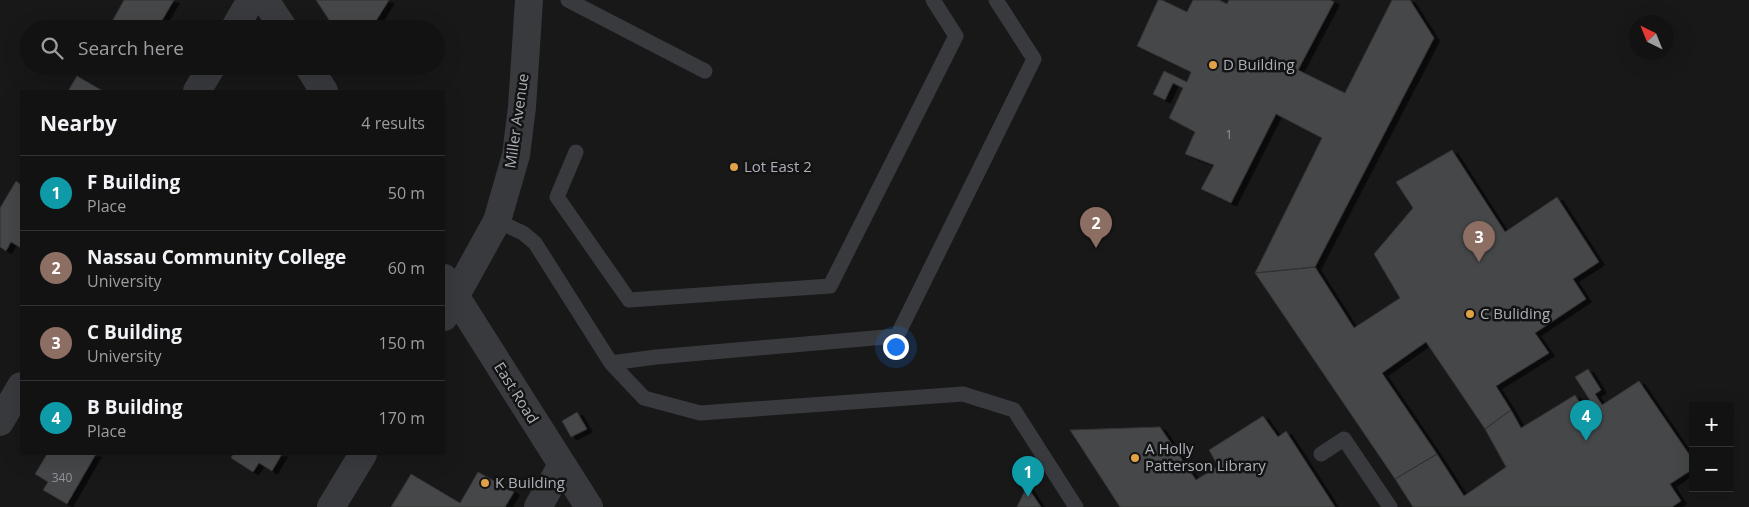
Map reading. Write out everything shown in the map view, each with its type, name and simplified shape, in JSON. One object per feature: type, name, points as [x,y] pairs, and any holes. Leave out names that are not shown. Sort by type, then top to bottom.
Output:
[{"type":"street","points":[[240,20],[252,0]]},
{"type":"street","points":[[265,0],[278,20]]},
{"type":"street","name":"Miller Avenue","points":[[448,297],[497,221],[516,155],[522,107],[529,0]]},
{"type":"street","points":[[198,90],[207,75]]},
{"type":"street","points":[[314,75],[323,90]]},
{"type":"street","name":"East Road","points":[[448,297],[589,507]]},
{"type":"street","points":[[0,422],[20,388]]},
{"type":"street","points":[[331,507],[362,455]]},
{"type":"street","points":[[538,507],[562,465]]},
{"type":"lane","points":[[568,0],[704,71]]},
{"type":"lane","points":[[576,152],[557,197],[629,300],[830,286],[956,36],[933,0]]},
{"type":"lane","points":[[612,363],[656,357],[897,336],[1034,59],[996,0]]},
{"type":"lane","points":[[497,221],[523,233],[535,243],[612,363],[644,398],[700,413],[963,394],[1014,410],[1076,507]]},
{"type":"lane","points":[[1321,454],[1344,439],[1390,507]]},
{"type":"building","points":[[124,0],[174,0],[162,20],[113,20]]},
{"type":"building","points":[[316,0],[389,0],[377,20],[329,20]]},
{"type":"building","name":"D Building","points":[[1158,0],[1162,0],[1187,12],[1193,0],[1219,0],[1227,4],[1229,0],[1330,0],[1334,2],[1298,70],[1345,93],[1392,0],[1410,0],[1434,38],[1315,267],[1255,273],[1322,138],[1276,114],[1231,203],[1201,189],[1214,165],[1185,154],[1195,132],[1169,118],[1183,88],[1173,83],[1165,100],[1153,94],[1164,71],[1187,82],[1191,72],[1137,46]]},
{"type":"building","points":[[77,76],[101,90],[69,90]]},
{"type":"building","name":"C Buliding","points":[[1452,150],[1505,232],[1557,197],[1599,262],[1573,279],[1586,299],[1535,333],[1549,353],[1496,386],[1511,410],[1485,429],[1426,342],[1382,373],[1437,454],[1395,479],[1255,273],[1315,267],[1354,328],[1400,298],[1374,254],[1413,208],[1396,182]]},
{"type":"building","points":[[16,181],[20,184],[20,247],[11,242],[6,251],[0,247],[0,208]]},
{"type":"building","points":[[1588,369],[1601,390],[1595,394],[1602,405],[1639,381],[1689,454],[1689,472],[1670,484],[1681,501],[1672,507],[1413,507],[1395,479],[1437,454],[1464,496],[1506,467],[1485,429],[1511,410],[1521,428],[1575,395],[1587,414],[1595,408],[1575,377]]},
{"type":"building","points":[[577,412],[587,429],[571,437],[562,421]]},
{"type":"building","name":"A Holly Patterson Library","points":[[1263,416],[1278,437],[1286,431],[1335,507],[1120,507],[1070,430],[1160,427],[1196,480],[1218,466],[1209,450]]},
{"type":"building","points":[[46,455],[95,455],[67,504],[43,490],[48,482],[35,474]]},
{"type":"building","points":[[232,455],[281,455],[272,471],[259,463],[253,472],[231,458]]},
{"type":"building","name":"K Building","points":[[478,472],[514,492],[505,507],[391,507],[411,474],[460,503]]},
{"type":"building","points":[[1027,486],[1041,507],[1017,507]]},
{"type":"place","name":"D Building","points":[[1213,65]]},
{"type":"place","name":"Lot East 2","points":[[734,167]]},
{"type":"place","name":"Nassau Community College","points":[[1096,248]]},
{"type":"place","name":"C Building","points":[[1479,262]]},
{"type":"place","name":"C Buliding","points":[[1470,314]]},
{"type":"place","name":"B Building","points":[[1586,441]]},
{"type":"place","name":"A Holly Patterson Library","points":[[1135,458]]},
{"type":"place","name":"K Building","points":[[485,483]]},
{"type":"place","name":"F Building","points":[[1028,497]]}]
